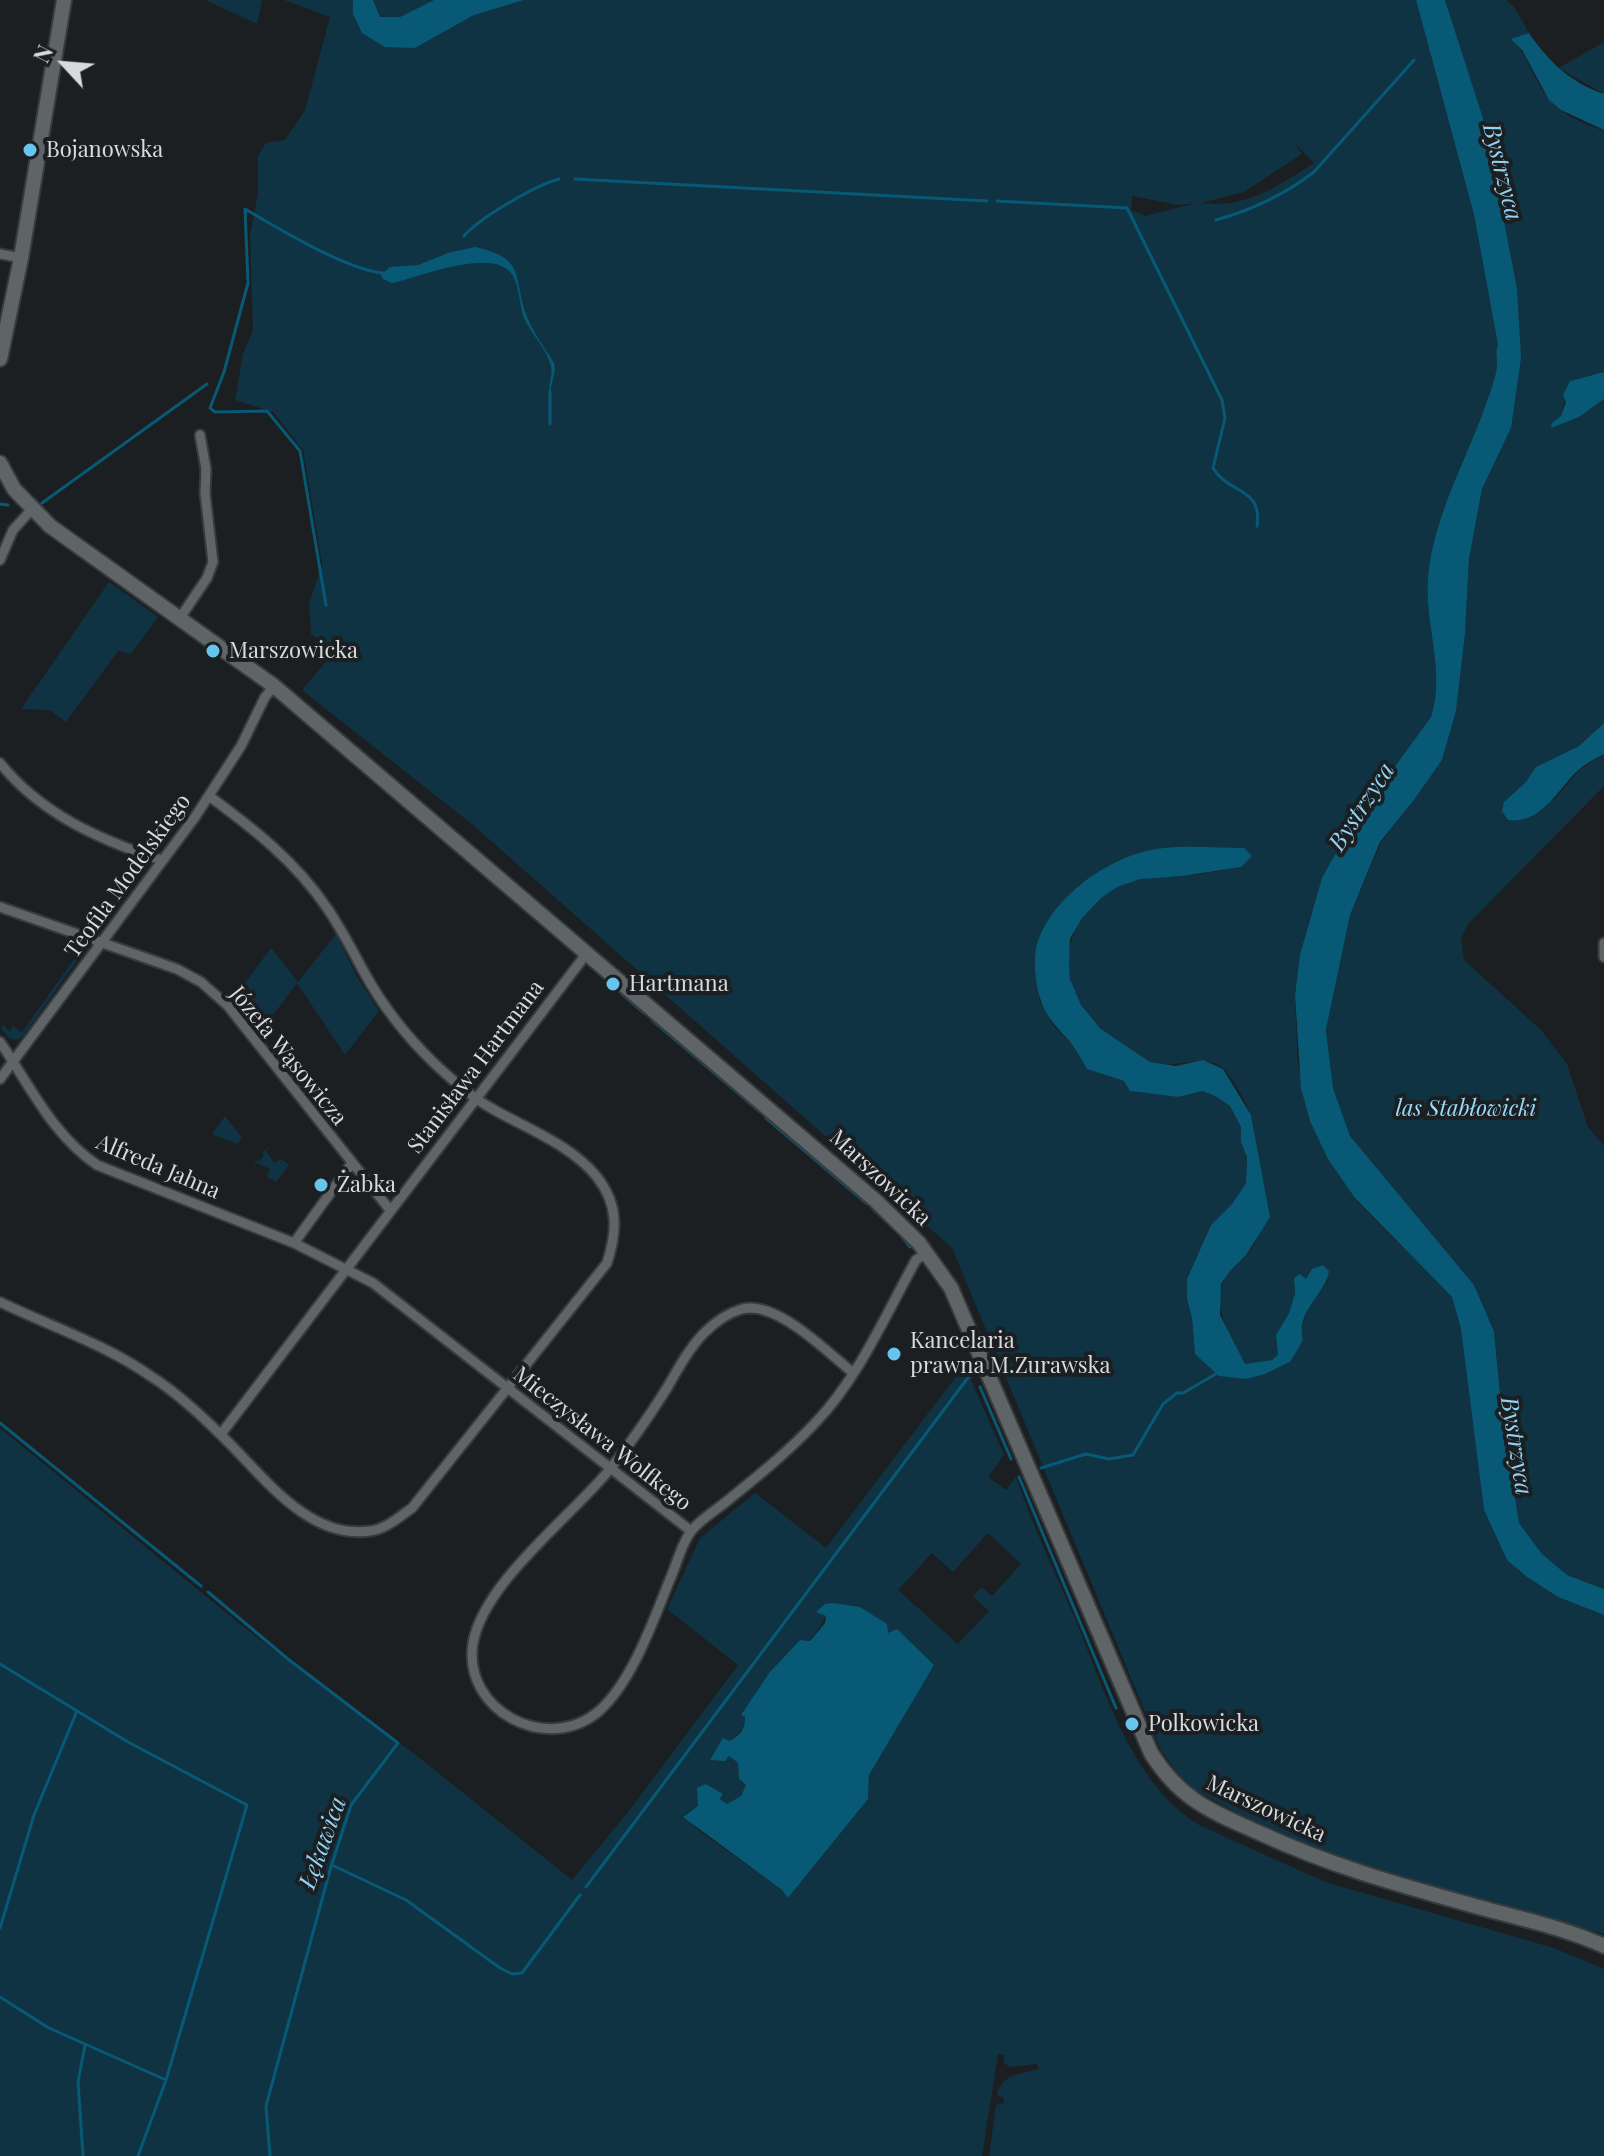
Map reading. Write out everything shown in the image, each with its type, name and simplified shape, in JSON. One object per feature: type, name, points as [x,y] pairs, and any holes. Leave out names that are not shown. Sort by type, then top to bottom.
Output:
[{"type":"street","points":[[0,359],[21,258],[64,0]]},
{"type":"street","points":[[0,254],[21,258]]},
{"type":"street","points":[[180,618],[207,578],[213,562],[205,493],[206,469],[200,435]]},
{"type":"street","name":"Marszowicka","points":[[0,463],[14,489],[50,526],[274,686],[902,1224],[951,1288],[1151,1753],[1176,1787],[1204,1807],[1315,1858],[1363,1875],[1566,1931],[1604,1946]]},
{"type":"street","points":[[0,560],[13,530],[32,509]]},
{"type":"street","name":"Teofila Modelskiego","points":[[0,1079],[209,796],[274,686]]},
{"type":"street","points":[[0,763],[35,799],[70,823],[161,860]]},
{"type":"street","points":[[0,1302],[78,1335],[155,1379],[221,1434],[294,1506],[326,1525],[348,1532],[369,1531],[387,1525],[412,1508],[607,1263],[616,1236],[613,1208],[600,1180],[580,1158],[475,1097],[434,1063],[379,997],[335,920],[306,879],[261,835],[209,796]]},
{"type":"street","name":"Józefa Wąsowicza","points":[[0,907],[177,969],[210,990],[228,1006],[390,1210]]},
{"type":"street","points":[[1604,943],[1604,956]]},
{"type":"street","name":"Stanisława Hartmana","points":[[221,1434],[587,953]]},
{"type":"street","name":"Alfreda Jahna","points":[[0,1042],[62,1136],[97,1165],[294,1243],[348,1269]]},
{"type":"street","points":[[294,1243],[352,1163]]},
{"type":"street","name":"Mieczysława Wolfkego","points":[[348,1269],[373,1283],[691,1531],[778,1459],[817,1422],[852,1372],[916,1260],[926,1253]]},
{"type":"street","points":[[691,1531],[639,1652],[601,1709],[581,1723],[552,1729],[530,1727],[500,1712],[482,1690],[474,1669],[472,1653],[477,1627],[516,1569],[609,1469],[665,1390],[686,1354],[704,1333],[722,1318],[741,1309],[759,1307],[775,1312],[852,1372]]},
{"type":"green space","points":[[205,0],[262,0],[257,24]]},
{"type":"green space","points":[[284,0],[353,0],[353,14],[415,48],[474,15],[524,0],[1416,0],[1474,216],[1498,345],[1497,367],[1480,420],[1444,508],[1431,553],[1428,595],[1436,682],[1431,717],[1348,831],[1334,855],[1311,914],[1300,954],[1295,995],[1298,1066],[1355,1199],[1452,1297],[1461,1329],[1484,1510],[1507,1560],[1558,1597],[1604,1615],[1604,1934],[1326,1852],[1241,1815],[1186,1785],[1161,1750],[952,1248],[473,825],[302,690],[335,651],[311,634],[309,604],[322,564],[303,450],[273,412],[235,400],[243,354],[253,330],[250,235],[258,193],[258,156],[266,143],[285,140],[305,110],[330,17]],"holes":[[[1294,142],[1314,163],[1260,194],[1232,203],[1201,203],[1244,192],[1302,154]],[[1132,196],[1178,205],[1197,203],[1145,216],[1131,210]],[[1243,848],[1241,867],[1132,881],[1116,887],[1097,901],[1141,852],[1169,849]],[[1085,914],[1072,939],[1069,973],[1082,1006],[1095,1022],[1147,1060],[1166,1064],[1205,1061],[1223,1068],[1249,1110],[1256,1159],[1257,1233],[1253,1246],[1231,1270],[1220,1293],[1227,1329],[1245,1364],[1272,1360],[1279,1355],[1276,1335],[1289,1313],[1294,1285],[1306,1279],[1328,1280],[1309,1306],[1290,1362],[1265,1374],[1195,1354],[1187,1299],[1187,1279],[1211,1225],[1232,1204],[1246,1183],[1247,1157],[1241,1142],[1241,1127],[1230,1106],[1215,1096],[1201,1091],[1178,1097],[1131,1091],[1124,1081],[1087,1069],[1072,1044],[1053,1025],[1040,1001],[1035,970]]]},
{"type":"green space","points":[[373,0],[434,0],[400,17],[380,17]]},
{"type":"green space","name":"las Stabłowicki","points":[[1445,0],[1506,0],[1515,8],[1529,33],[1512,39],[1549,99],[1574,118],[1604,130],[1604,372],[1570,381],[1561,416],[1552,423],[1579,417],[1604,399],[1604,723],[1579,746],[1536,767],[1525,783],[1504,802],[1554,800],[1578,771],[1604,754],[1604,786],[1469,923],[1461,938],[1464,960],[1541,1030],[1567,1064],[1588,1127],[1604,1146],[1604,1589],[1567,1575],[1542,1554],[1519,1523],[1501,1405],[1494,1330],[1474,1285],[1350,1136],[1333,1088],[1326,1025],[1350,915],[1381,842],[1442,760],[1456,711],[1465,634],[1469,559],[1482,489],[1511,428],[1492,146]]},
{"type":"green space","points":[[1604,42],[1604,94],[1559,68]]},
{"type":"green space","points":[[109,582],[158,617],[131,654],[118,651],[66,722],[50,710],[21,709]]},
{"type":"green space","points":[[336,934],[356,975],[379,1011],[345,1055],[297,983],[261,1031],[233,999],[271,948],[298,982]]},
{"type":"green space","points":[[65,940],[80,942],[84,951],[23,1036],[17,1040],[10,1039],[1,1029],[3,1025],[10,1031],[13,1026],[22,1032],[77,955],[69,949],[72,945]]},
{"type":"green space","points":[[225,1116],[242,1138],[237,1144],[212,1134]]},
{"type":"green space","points":[[271,1145],[266,1151],[274,1163],[281,1159],[289,1165],[276,1182],[267,1177],[270,1169],[257,1163],[252,1170],[257,1160],[260,1161],[264,1155],[262,1153]]},
{"type":"green space","points":[[970,1358],[976,1372],[971,1380],[1004,1455],[988,1477],[1006,1490],[1016,1477],[1108,1701],[1138,1760],[1156,1786],[1177,1808],[1201,1826],[1325,1882],[1554,1948],[1604,1969],[1604,2156],[989,2156],[996,2105],[1004,2103],[1004,2098],[997,2095],[999,2088],[1013,2076],[1039,2069],[1037,2064],[1009,2067],[1004,2062],[1004,2055],[998,2054],[982,2156],[0,2156],[0,1428],[246,1629],[417,1756],[572,1880],[632,1807],[738,1665],[667,1609],[700,1538],[755,1493],[826,1548]],"holes":[[[988,1533],[1021,1564],[992,1596],[982,1587],[973,1596],[989,1611],[958,1644],[898,1590],[932,1553],[953,1572]],[[833,1603],[860,1607],[888,1633],[934,1664],[869,1775],[868,1799],[788,1898],[782,1890],[683,1816],[723,1795],[720,1799],[727,1804],[741,1796],[747,1784],[739,1779],[738,1763],[729,1756],[710,1760],[719,1748],[741,1731],[745,1717],[742,1715],[769,1673],[800,1640],[809,1641]]]},
{"type":"water","points":[[353,0],[373,0],[380,17],[400,17],[434,0],[524,0],[474,15],[415,48],[385,47],[362,33],[353,14]]},
{"type":"water","points":[[1416,0],[1445,0],[1492,146],[1517,289],[1521,358],[1511,428],[1482,489],[1469,559],[1465,634],[1456,711],[1442,760],[1380,842],[1350,915],[1326,1029],[1333,1088],[1350,1136],[1474,1285],[1494,1331],[1501,1405],[1519,1523],[1542,1554],[1567,1575],[1604,1589],[1604,1615],[1558,1597],[1507,1560],[1484,1510],[1461,1329],[1452,1297],[1355,1198],[1328,1159],[1310,1121],[1301,1088],[1295,995],[1300,954],[1322,878],[1348,831],[1431,717],[1436,665],[1428,595],[1431,553],[1444,508],[1480,420],[1497,367],[1498,345],[1474,215]]},
{"type":"water","points":[[1529,33],[1561,70],[1581,84],[1604,94],[1604,130],[1561,110],[1549,100],[1522,50],[1511,39]]},
{"type":"water","points":[[475,247],[503,257],[515,270],[529,320],[554,363],[549,396],[549,360],[524,318],[515,281],[504,267],[475,263],[392,283],[383,279],[379,272],[382,274],[390,267],[418,265],[448,253]]},
{"type":"water","points":[[1604,372],[1604,399],[1579,417],[1551,428],[1552,423],[1561,416],[1566,402],[1563,395],[1570,381]]},
{"type":"water","points":[[1604,723],[1604,754],[1577,771],[1539,812],[1519,820],[1508,820],[1502,811],[1504,802],[1525,783],[1536,767],[1579,746]]},
{"type":"water","points":[[1164,848],[1244,848],[1252,856],[1241,867],[1140,879],[1117,887],[1082,918],[1070,939],[1069,962],[1070,979],[1081,1005],[1100,1028],[1150,1062],[1176,1066],[1203,1060],[1223,1069],[1251,1115],[1270,1217],[1246,1255],[1221,1284],[1220,1315],[1245,1364],[1272,1360],[1278,1355],[1276,1335],[1289,1313],[1295,1293],[1294,1278],[1300,1274],[1306,1279],[1312,1269],[1323,1265],[1329,1271],[1303,1320],[1303,1340],[1290,1362],[1246,1379],[1219,1376],[1195,1354],[1187,1299],[1187,1279],[1211,1225],[1232,1204],[1246,1183],[1247,1157],[1241,1142],[1241,1127],[1230,1106],[1202,1091],[1178,1097],[1130,1091],[1124,1081],[1087,1069],[1042,1005],[1035,964],[1037,944],[1053,913],[1078,887],[1108,866],[1139,853]]},
{"type":"water","points":[[825,1604],[860,1607],[887,1624],[888,1633],[897,1629],[934,1665],[869,1775],[868,1799],[788,1898],[782,1890],[683,1817],[698,1806],[697,1788],[706,1784],[723,1794],[720,1799],[727,1804],[741,1796],[746,1785],[739,1779],[738,1763],[729,1756],[725,1761],[710,1760],[723,1738],[729,1741],[741,1732],[745,1717],[741,1715],[769,1673],[800,1640],[810,1641],[825,1623],[826,1616],[816,1612]]},
{"type":"waterway","points":[[1216,220],[1267,201],[1314,172],[1414,60]]},
{"type":"waterway","points":[[464,236],[508,203],[559,179]]},
{"type":"waterway","points":[[575,179],[987,201]]},
{"type":"waterway","points":[[997,201],[1127,208],[1222,400],[1225,418],[1213,468],[1227,483],[1250,497],[1255,504],[1257,526]]},
{"type":"waterway","points":[[326,605],[300,451],[267,411],[215,412],[210,408],[224,372],[248,283],[245,209],[332,256],[383,273]]},
{"type":"waterway","points":[[42,503],[207,384]]},
{"type":"waterway","points":[[550,392],[550,424]]},
{"type":"waterway","points":[[0,504],[8,505]]},
{"type":"waterway","points":[[622,994],[644,1013]]},
{"type":"waterway","points":[[652,1020],[759,1111]]},
{"type":"waterway","points":[[766,1118],[866,1203]]},
{"type":"waterway","points":[[874,1210],[889,1223]]},
{"type":"waterway","points":[[900,1234],[910,1247]]},
{"type":"waterway","points":[[586,1887],[973,1371]]},
{"type":"waterway","points":[[1041,1468],[1086,1454],[1109,1459],[1133,1455],[1163,1404],[1177,1393],[1183,1393],[1216,1374]]},
{"type":"waterway","points":[[980,1387],[1011,1459]]},
{"type":"waterway","name":"Łękawica","points":[[0,1423],[201,1586]]},
{"type":"waterway","points":[[1019,1477],[1116,1708]]},
{"type":"waterway","name":"Łękawica","points":[[208,1592],[288,1659],[398,1743],[351,1805],[330,1870],[266,2106],[270,2156]]},
{"type":"waterway","points":[[0,1664],[128,1742],[247,1805],[166,2080],[138,2156]]},
{"type":"waterway","points":[[0,1928],[34,1815],[77,1711]]},
{"type":"waterway","points":[[332,1865],[406,1900],[512,1974],[522,1973],[580,1895]]},
{"type":"waterway","points":[[0,1997],[49,2028],[166,2080]]},
{"type":"waterway","points":[[83,2156],[78,2082],[85,2045]]},
{"type":"place","name":"Bojanowska","points":[[30,150]]},
{"type":"place","name":"Marszowicka","points":[[213,651]]},
{"type":"place","name":"Hartmana","points":[[613,984]]},
{"type":"place","name":"Żabka","points":[[321,1185]]},
{"type":"place","name":"Kancelaria prawna M.Zurawska","points":[[894,1354]]},
{"type":"place","name":"Polkowicka","points":[[1132,1724]]},
{"type":"water label","name":"Bystrzyca","points":[[1502,172]]},
{"type":"water label","name":"Bystrzyca","points":[[1362,807]]},
{"type":"water label","name":"Bystrzyca","points":[[1516,1446]]}]
